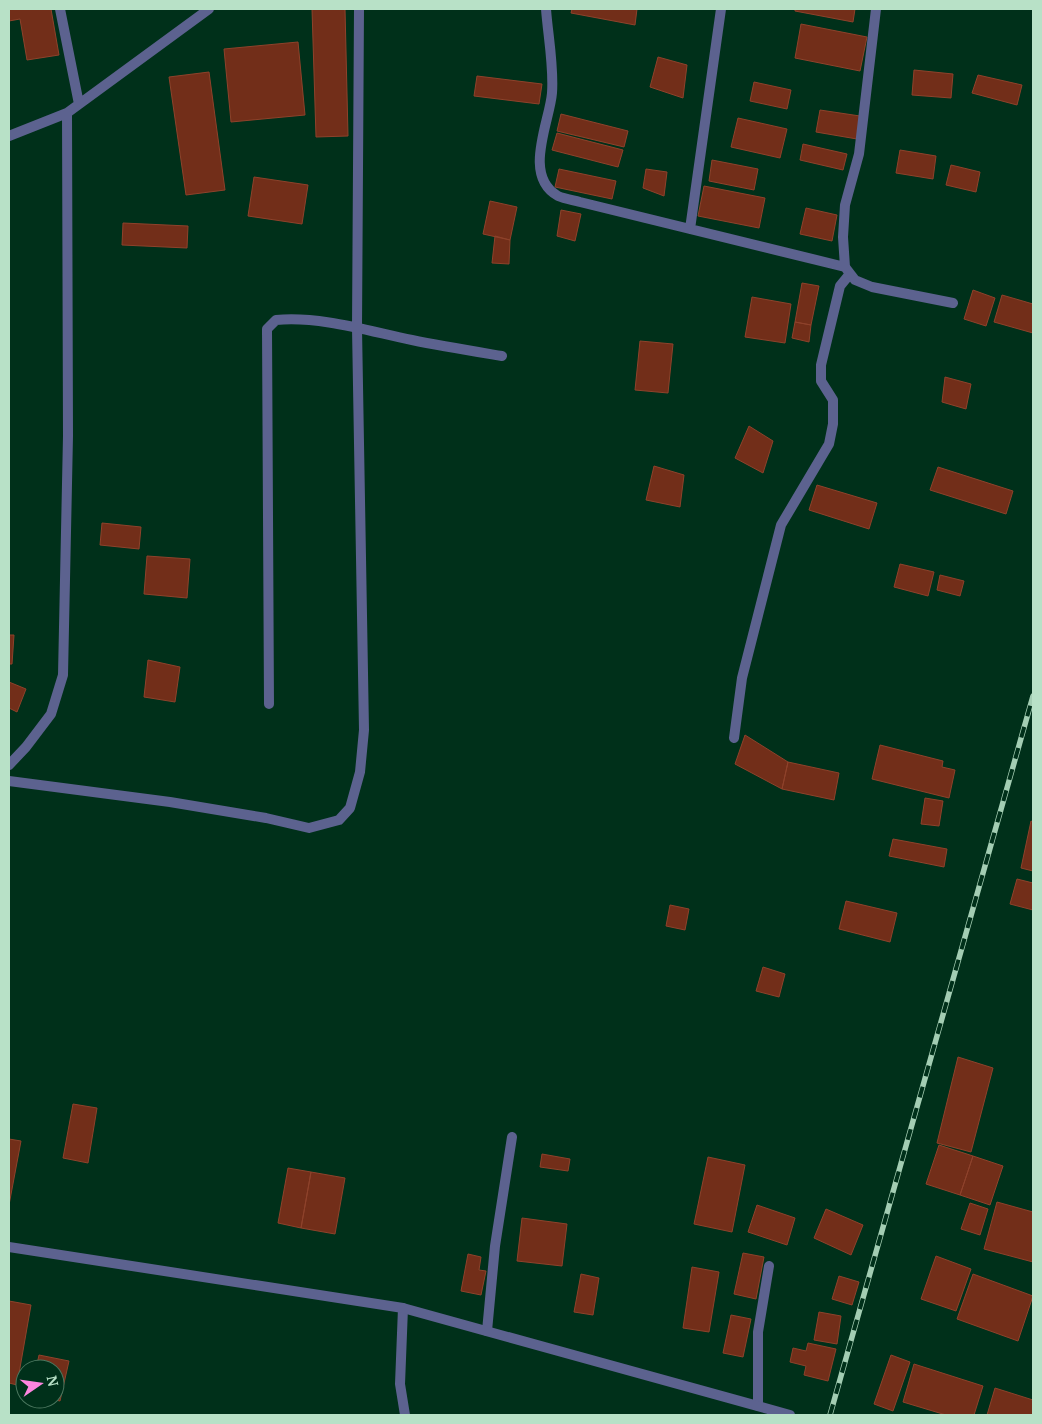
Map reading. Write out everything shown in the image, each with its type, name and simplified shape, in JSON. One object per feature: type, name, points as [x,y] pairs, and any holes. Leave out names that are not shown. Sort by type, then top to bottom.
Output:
[{"type":"street","points":[[60,9],[80,104]]},
{"type":"street","points":[[9,136],[67,113],[209,9]]},
{"type":"street","points":[[9,781],[170,802],[266,818],[309,828],[339,820],[350,808],[360,772],[364,730],[357,328],[359,9]]},
{"type":"street","points":[[546,9],[553,92],[550,112],[542,135],[539,157],[548,187],[558,196],[847,271],[855,280],[872,287],[953,303]]},
{"type":"street","points":[[690,229],[721,9]]},
{"type":"street","points":[[734,738],[742,678],[781,525],[829,444],[833,424],[833,400],[821,381],[821,365],[840,286],[847,271],[843,237],[845,205],[859,154],[876,9]]},
{"type":"street","points":[[9,765],[26,747],[51,714],[63,674],[68,436],[67,113]]},
{"type":"street","points":[[270,704],[267,330],[276,320],[290,319],[357,328],[502,356]]},
{"type":"street","points":[[487,1331],[495,1246],[512,1137]]},
{"type":"street","points":[[9,1247],[403,1308],[790,1415]]},
{"type":"street","points":[[758,1406],[758,1332],[769,1266]]},
{"type":"street","points":[[403,1308],[400,1384],[406,1415]]},
{"type":"building","points":[[9,9],[51,9],[59,55],[27,60],[20,19],[9,21]]},
{"type":"building","points":[[312,9],[345,9],[348,136],[316,137]]},
{"type":"building","points":[[572,9],[637,9],[635,25],[571,13]]},
{"type":"building","points":[[795,9],[855,9],[853,22],[795,11]]},
{"type":"building","points":[[801,24],[867,37],[860,71],[795,58]]},
{"type":"building","points":[[298,42],[305,115],[231,122],[224,49]]},
{"type":"building","points":[[658,57],[687,65],[683,98],[650,87]]},
{"type":"building","points":[[914,70],[953,74],[951,98],[912,95]]},
{"type":"building","points":[[209,72],[225,190],[186,195],[169,77]]},
{"type":"building","points":[[978,75],[1022,85],[1017,105],[972,93]]},
{"type":"building","points":[[477,76],[542,84],[539,104],[474,96]]},
{"type":"building","points":[[754,82],[791,90],[787,109],[750,101]]},
{"type":"building","points":[[820,110],[860,116],[857,139],[816,132]]},
{"type":"building","points":[[561,114],[628,131],[624,147],[557,131]]},
{"type":"building","points":[[738,118],[787,129],[780,158],[731,147]]},
{"type":"building","points":[[557,133],[623,150],[618,167],[552,150]]},
{"type":"building","points":[[803,144],[847,154],[843,170],[800,160]]},
{"type":"building","points":[[900,150],[936,156],[933,179],[896,173]]},
{"type":"building","points":[[712,160],[758,169],[754,190],[709,181]]},
{"type":"building","points":[[951,165],[980,172],[976,192],[946,185]]},
{"type":"building","points":[[559,169],[616,181],[612,199],[555,187]]},
{"type":"building","points":[[646,169],[667,172],[664,196],[643,188]]},
{"type":"building","points":[[254,177],[308,185],[302,224],[248,216]]},
{"type":"building","points":[[704,186],[765,198],[759,228],[698,216]]},
{"type":"building","points":[[490,201],[517,207],[510,240],[483,234]]},
{"type":"building","points":[[806,208],[837,215],[832,241],[800,234]]},
{"type":"building","points":[[561,210],[581,214],[575,241],[557,236]]},
{"type":"building","points":[[123,223],[188,226],[187,248],[122,245]]},
{"type":"building","points":[[495,236],[510,240],[509,264],[492,263]]},
{"type":"building","points":[[802,283],[819,286],[811,325],[795,322]]},
{"type":"building","points":[[973,290],[995,298],[986,326],[964,319]]},
{"type":"building","points":[[1002,295],[1033,304],[1033,333],[994,322]]},
{"type":"building","points":[[752,297],[791,304],[785,343],[745,337]]},
{"type":"building","points":[[795,322],[811,325],[809,342],[792,338]]},
{"type":"building","points":[[640,341],[673,344],[668,393],[635,390]]},
{"type":"building","points":[[945,377],[971,384],[966,409],[942,402]]},
{"type":"building","points":[[749,426],[773,441],[763,473],[735,458]]},
{"type":"building","points":[[654,466],[684,475],[680,507],[646,500]]},
{"type":"building","points":[[938,467],[1013,491],[1006,514],[930,490]]},
{"type":"building","points":[[817,485],[877,503],[869,529],[809,510]]},
{"type":"building","points":[[102,523],[141,527],[139,549],[100,545]]},
{"type":"building","points":[[147,556],[190,559],[187,598],[144,594]]},
{"type":"building","points":[[900,564],[934,572],[928,596],[894,587]]},
{"type":"building","points":[[940,575],[964,581],[960,596],[937,590]]},
{"type":"building","points":[[9,635],[14,635],[12,664],[9,664]]},
{"type":"building","points":[[148,660],[180,667],[175,702],[144,697]]},
{"type":"building","points":[[9,682],[26,689],[17,712],[9,708]]},
{"type":"building","points":[[745,735],[788,762],[782,789],[735,764]]},
{"type":"building","points":[[880,745],[943,761],[942,767],[955,770],[949,798],[872,779]]},
{"type":"building","points":[[788,762],[839,773],[834,800],[782,789]]},
{"type":"building","points":[[925,798],[943,801],[939,826],[921,824]]},
{"type":"building","points":[[1031,821],[1033,822],[1033,871],[1021,868]]},
{"type":"building","points":[[893,839],[947,849],[944,867],[889,856]]},
{"type":"building","points":[[1017,879],[1033,883],[1033,910],[1010,904]]},
{"type":"building","points":[[846,901],[897,913],[890,942],[839,929]]},
{"type":"building","points":[[670,905],[689,909],[685,930],[666,926]]},
{"type":"building","points":[[763,967],[785,974],[779,997],[756,991]]},
{"type":"building","points":[[958,1057],[993,1068],[971,1152],[937,1143]]},
{"type":"building","points":[[73,1104],[97,1108],[88,1163],[63,1158]]},
{"type":"building","points":[[9,1139],[21,1141],[9,1205]]},
{"type":"building","points":[[939,1145],[973,1156],[960,1195],[926,1184]]},
{"type":"building","points":[[542,1154],[570,1159],[568,1171],[540,1167]]},
{"type":"building","points":[[973,1156],[1003,1166],[990,1205],[960,1195]]},
{"type":"building","points":[[708,1157],[745,1165],[732,1232],[694,1224]]},
{"type":"building","points":[[288,1168],[311,1172],[301,1228],[278,1223]]},
{"type":"building","points":[[311,1172],[345,1178],[335,1234],[301,1228]]},
{"type":"building","points":[[997,1202],[1033,1212],[1033,1262],[984,1249]]},
{"type":"building","points":[[970,1203],[988,1209],[980,1235],[961,1229]]},
{"type":"building","points":[[757,1205],[795,1218],[787,1245],[748,1232]]},
{"type":"building","points":[[826,1209],[863,1225],[851,1255],[814,1238]]},
{"type":"building","points":[[522,1218],[567,1224],[562,1266],[517,1261]]},
{"type":"building","points":[[743,1253],[764,1257],[756,1299],[734,1294]]},
{"type":"building","points":[[468,1254],[481,1257],[479,1270],[486,1271],[481,1295],[461,1291]]},
{"type":"building","points":[[936,1256],[971,1269],[956,1311],[921,1299]]},
{"type":"building","points":[[692,1267],[719,1272],[709,1332],[683,1328]]},
{"type":"building","points":[[581,1274],[599,1278],[593,1315],[574,1312]]},
{"type":"building","points":[[973,1274],[1033,1296],[1018,1341],[957,1319]]},
{"type":"building","points":[[839,1276],[859,1282],[852,1305],[832,1299]]},
{"type":"building","points":[[9,1301],[31,1305],[22,1359],[15,1359],[15,1384],[9,1383]]},
{"type":"building","points":[[819,1312],[841,1316],[837,1344],[814,1340]]},
{"type":"building","points":[[731,1315],[751,1319],[743,1357],[723,1353]]},
{"type":"building","points":[[808,1343],[836,1349],[828,1381],[804,1375],[806,1366],[790,1362],[793,1348],[806,1351]]},
{"type":"building","points":[[39,1355],[59,1359],[38,1359]]},
{"type":"building","points":[[891,1355],[910,1362],[893,1411],[874,1404]]},
{"type":"building","points":[[65,1360],[69,1361],[65,1379]]},
{"type":"building","points":[[914,1364],[983,1386],[974,1415],[946,1415],[903,1402]]},
{"type":"building","points":[[995,1388],[1033,1400],[1033,1415],[987,1415]]},
{"type":"railway","points":[[830,1415],[1033,696]]}]
